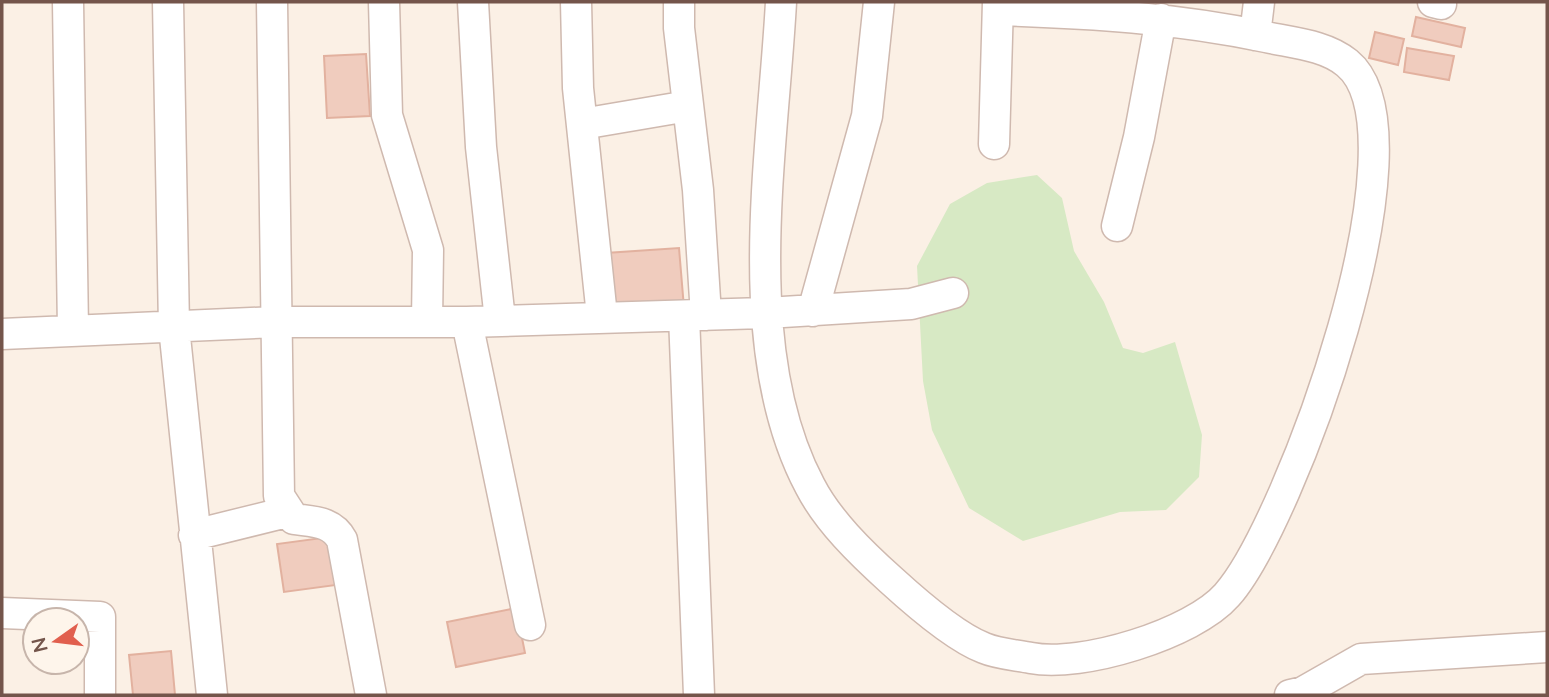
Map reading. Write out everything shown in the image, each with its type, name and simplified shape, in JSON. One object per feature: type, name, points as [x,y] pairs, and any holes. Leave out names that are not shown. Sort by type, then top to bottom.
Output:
[{"type":"street","points":[[68,2],[73,330]]},
{"type":"street","points":[[168,2],[174,327],[212,695]]},
{"type":"street","points":[[272,2],[279,496],[294,519],[324,523],[336,530],[342,540],[371,695]]},
{"type":"street","points":[[384,2],[387,115],[428,250],[427,322]]},
{"type":"street","points":[[473,2],[481,147],[500,320]]},
{"type":"street","points":[[576,2],[582,124],[602,316]]},
{"type":"street","points":[[679,2],[679,28],[698,190],[695,315],[699,695]]},
{"type":"street","points":[[780,2],[769,138],[767,313],[773,371],[785,425],[810,488],[861,553],[918,605],[983,648],[1041,660],[1105,655],[1173,631],[1225,598],[1265,538],[1304,449],[1346,325],[1369,209],[1373,135],[1366,90],[1351,66],[1326,50],[1255,35],[1080,7],[998,6],[994,145]]},
{"type":"street","points":[[813,311],[867,116],[879,2]]},
{"type":"street","points":[[1255,35],[1259,2]]},
{"type":"street","points":[[1117,226],[1139,138],[1161,19]]},
{"type":"street","points":[[582,124],[688,106]]},
{"type":"street","points":[[2,334],[276,322],[467,322],[767,313],[911,304],[953,293]]},
{"type":"street","points":[[467,322],[530,625]]},
{"type":"street","points":[[194,535],[287,512]]},
{"type":"street","points":[[2,613],[100,617],[100,695]]},
{"type":"street","points":[[1299,694],[1361,659],[1547,648]]},
{"type":"green space","points":[[1037,175],[1062,198],[1074,251],[1104,302],[1123,348],[1143,353],[1175,342],[1202,435],[1199,477],[1166,510],[1120,512],[1023,541],[969,508],[932,430],[923,381],[917,266],[950,204],[987,183]]},
{"type":"building","points":[[1416,17],[1465,28],[1461,47],[1412,36]]},
{"type":"building","points":[[1375,32],[1404,39],[1398,65],[1369,58]]},
{"type":"building","points":[[1407,48],[1454,56],[1449,80],[1404,72]]},
{"type":"building","points":[[366,54],[370,116],[327,118],[324,56]]},
{"type":"building","points":[[679,248],[684,308],[610,314],[606,253]]},
{"type":"building","points":[[329,537],[336,585],[284,592],[277,544]]},
{"type":"building","points":[[516,608],[525,653],[456,667],[447,622]]},
{"type":"building","points":[[171,651],[175,695],[133,695],[129,655]]}]
